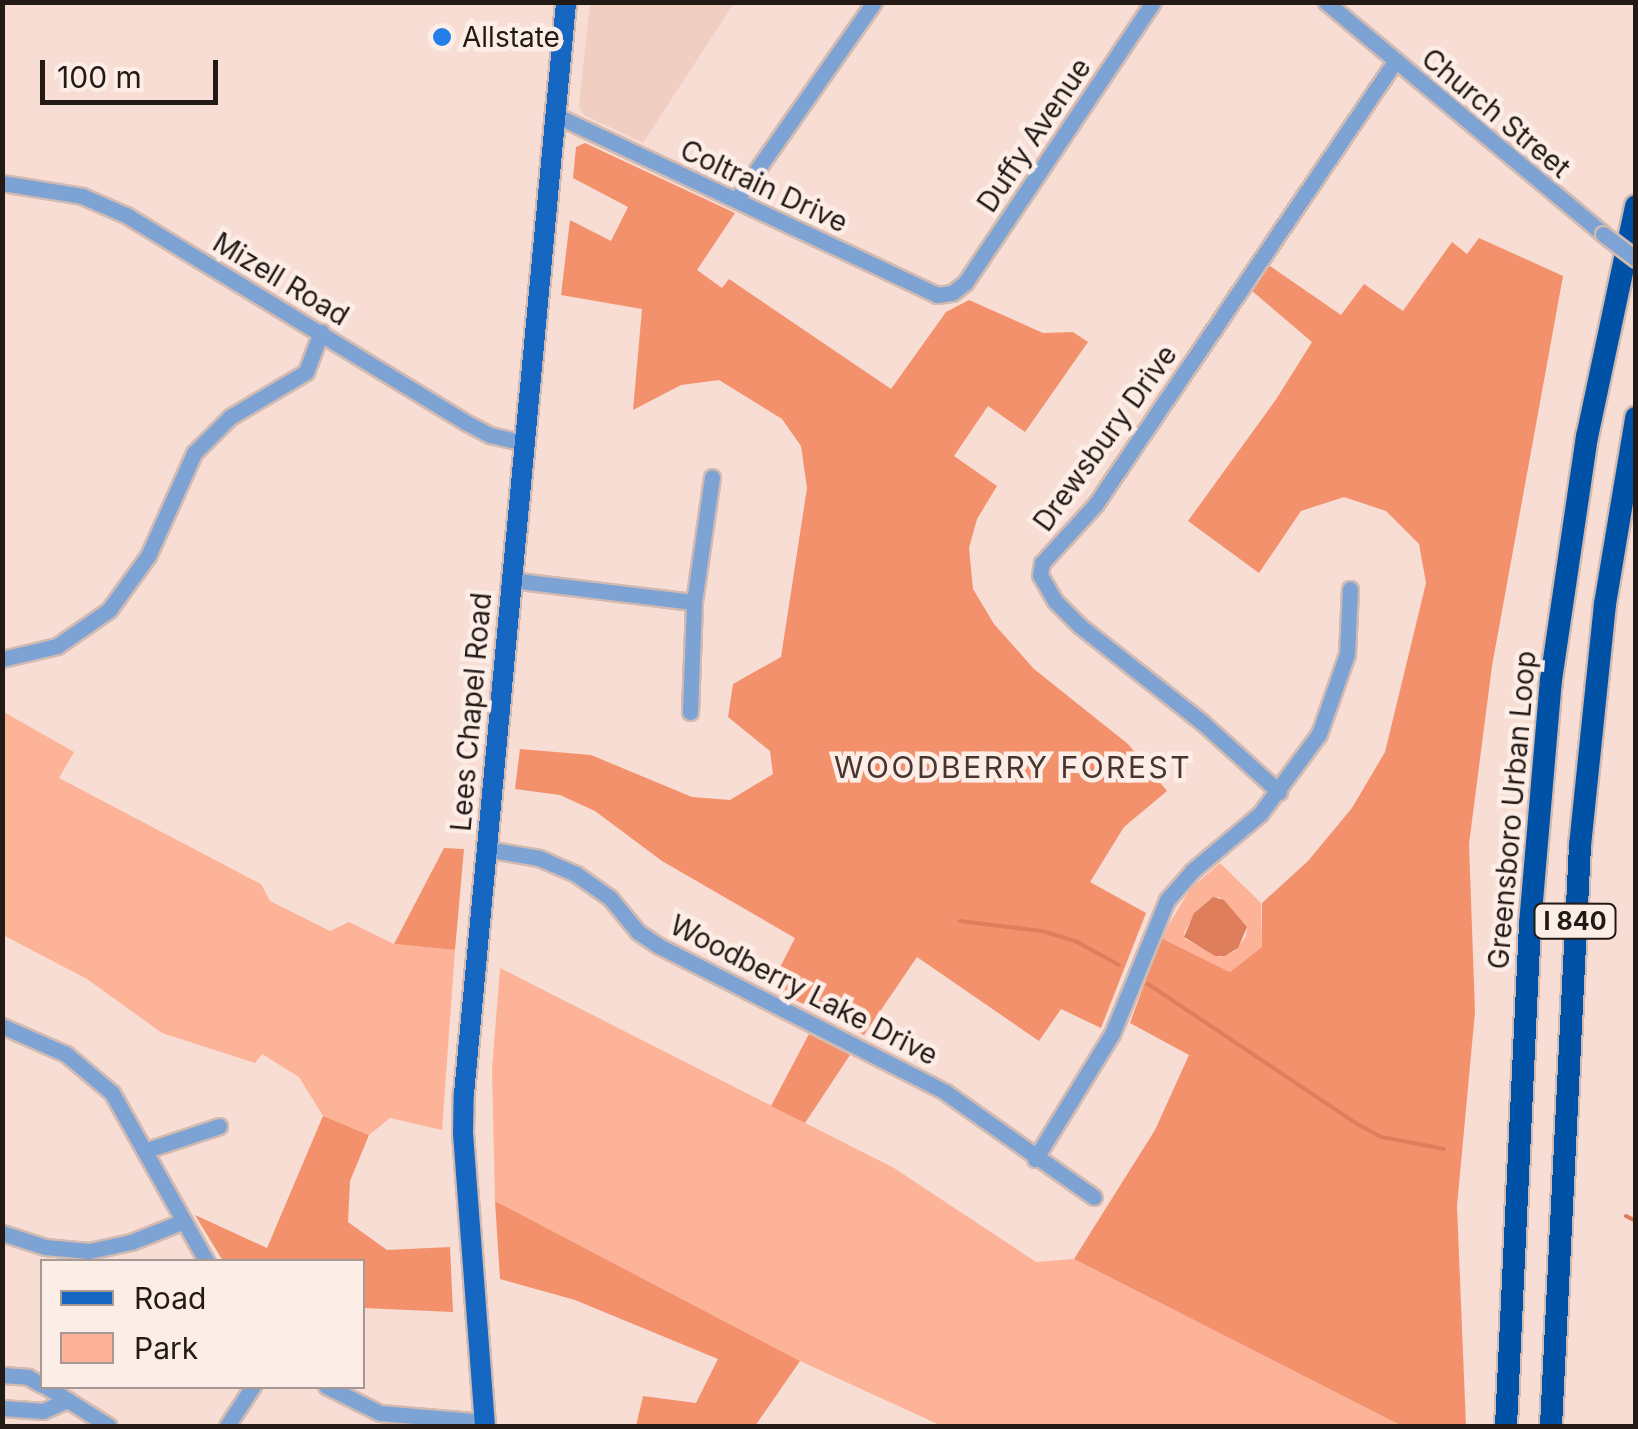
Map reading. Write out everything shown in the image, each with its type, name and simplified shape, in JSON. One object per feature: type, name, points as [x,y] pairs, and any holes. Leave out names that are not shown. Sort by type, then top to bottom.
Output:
[{"type":"highway","name":"Greensboro Urban Loop","points":[[1506,1426],[1530,924],[1548,712],[1587,436],[1636,206]]},
{"type":"highway","name":"I 840","points":[[1550,1426],[1585,782],[1605,604],[1636,418]]},
{"type":"main road","name":"Lees Chapel Road","points":[[485,1424],[463,1133],[566,2]]},
{"type":"street","points":[[736,200],[874,2]]},
{"type":"street","name":"Duffy Avenue","points":[[952,292],[965,283],[1153,2]]},
{"type":"street","name":"Church Street","points":[[1326,2],[1636,258]]},
{"type":"street","name":"Drewsbury Drive","points":[[1280,792],[1203,723],[1078,625],[1056,602],[1040,575],[1042,563],[1095,505],[1396,60]]},
{"type":"street","name":"Coltrain Drive","points":[[556,115],[938,295],[952,292]]},
{"type":"street","name":"Mizell Road","points":[[2,184],[82,196],[126,214],[467,423],[490,435],[524,443]]},
{"type":"street","points":[[2,658],[58,646],[110,610],[148,556],[194,453],[230,418],[306,372],[321,332]]},
{"type":"street","points":[[690,712],[694,602],[712,477]]},
{"type":"street","points":[[511,580],[694,602]]},
{"type":"street","points":[[1035,1158],[1112,1034],[1167,900],[1280,792],[1304,760],[1329,711],[1346,654],[1350,590]]},
{"type":"street","name":"Woodberry Lake Drive","points":[[486,849],[539,858],[576,874],[610,898],[638,932],[659,946],[946,1092],[1094,1196]]},
{"type":"street","points":[[2,1026],[86,1067],[112,1093],[205,1259]]},
{"type":"street","points":[[147,1150],[219,1126]]},
{"type":"street","points":[[2,1233],[46,1247],[89,1250],[132,1242],[184,1221]]},
{"type":"street","points":[[2,1374],[28,1377],[40,1384]]},
{"type":"street","points":[[49,1389],[109,1426]]},
{"type":"street","points":[[226,1426],[251,1389]]},
{"type":"street","points":[[330,1389],[374,1419],[485,1424]]},
{"type":"street","points":[[2,1408],[43,1411],[68,1400]]},
{"type":"shaded area","points":[[590,2],[734,3],[643,143],[584,115],[579,106]]},
{"type":"shaded area","points":[[585,143],[735,213],[697,270],[722,288],[729,279],[891,389],[946,312],[969,300],[1043,333],[1073,332],[1088,342],[1025,432],[988,406],[954,456],[997,486],[977,519],[969,548],[973,589],[994,624],[1034,669],[1128,744],[1167,791],[1124,827],[1090,882],[1146,913],[1101,1028],[1061,1009],[1039,1041],[917,957],[864,1035],[770,987],[795,938],[662,861],[595,811],[560,795],[515,789],[520,749],[591,755],[692,797],[730,800],[773,774],[770,751],[728,717],[733,684],[781,657],[807,488],[801,446],[782,419],[719,380],[681,385],[633,410],[642,309],[561,295],[570,220],[611,241],[628,207],[573,178],[576,147]]},
{"type":"shaded area","points":[[1479,238],[1563,276],[1492,666],[1469,844],[1475,1012],[1457,1206],[1466,1426],[1402,1426],[1074,1259],[1155,1130],[1189,1055],[1130,1023],[1161,938],[1230,972],[1262,947],[1262,903],[1308,861],[1352,808],[1385,752],[1426,583],[1419,544],[1386,511],[1344,497],[1301,511],[1259,573],[1188,521],[1277,398],[1312,342],[1251,290],[1267,264],[1341,315],[1364,284],[1403,311],[1452,242],[1467,254]]},
{"type":"shaded area","points":[[444,848],[464,849],[455,950],[394,944]]},
{"type":"shaded area","points":[[1213,897],[1224,900],[1247,927],[1238,948],[1225,956],[1215,956],[1184,937],[1194,913]]},
{"type":"shaded area","points":[[809,1034],[850,1055],[805,1123],[771,1106]]},
{"type":"shaded area","points":[[323,1116],[369,1135],[350,1181],[348,1222],[387,1250],[450,1247],[453,1312],[365,1308],[365,1259],[222,1259],[195,1215],[267,1248]]},
{"type":"shaded area","points":[[495,1201],[800,1361],[755,1426],[636,1426],[643,1396],[696,1403],[718,1359],[575,1300],[500,1279]]},
{"type":"green space","points":[[2,711],[74,752],[59,778],[261,884],[270,901],[330,931],[349,922],[394,944],[455,950],[442,1130],[390,1118],[369,1135],[323,1116],[299,1077],[262,1054],[255,1063],[162,1033],[87,979],[3,935]]},
{"type":"green space","points":[[1220,863],[1261,903],[1262,947],[1230,972],[1161,938],[1190,889]],"holes":[[[1219,897],[1247,927],[1246,936],[1235,951],[1220,957],[1185,939],[1184,933],[1196,911]]]},
{"type":"green space","points":[[500,968],[894,1168],[1036,1262],[1074,1259],[1402,1426],[942,1426],[800,1361],[495,1201],[492,1069]]},
{"type":"waterway","points":[[960,921],[1042,931],[1077,942],[1119,965]]},
{"type":"waterway","points":[[1148,984],[1359,1125],[1382,1137],[1444,1149]]},
{"type":"waterway","points":[[1626,1216],[1636,1221]]},
{"type":"place","name":"Allstate","points":[[442,37]]},
{"type":"district","name":"WOODBERRY FOREST","points":[[1013,767]]}]
